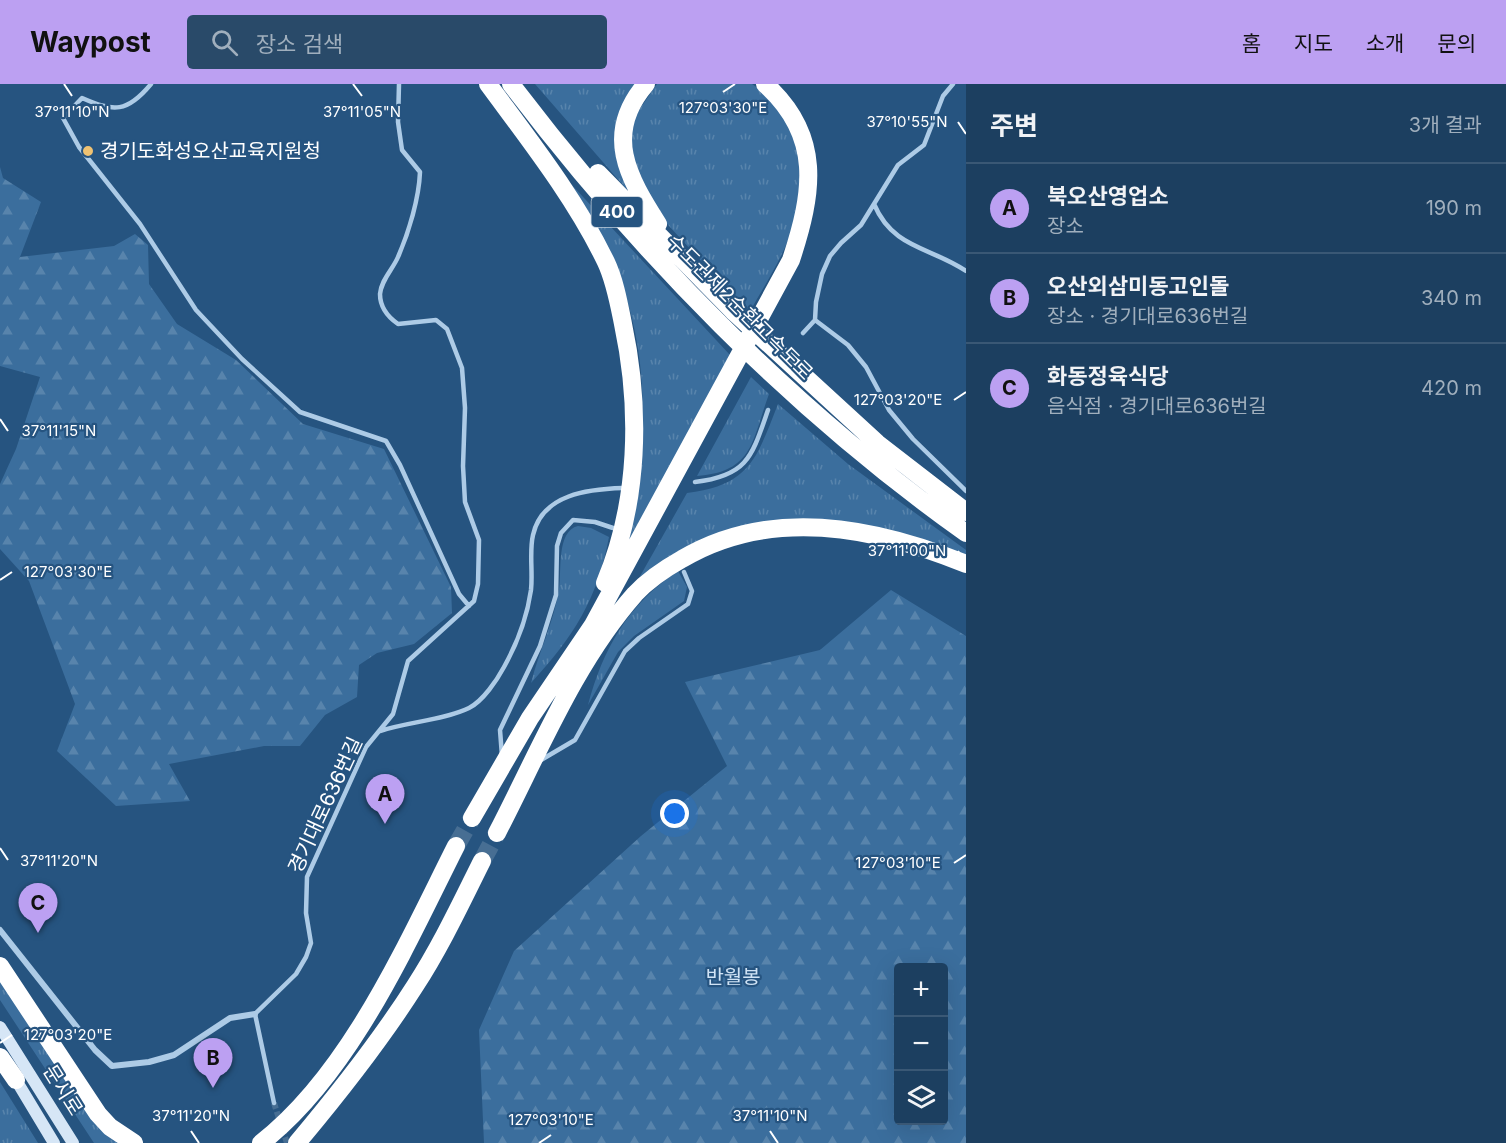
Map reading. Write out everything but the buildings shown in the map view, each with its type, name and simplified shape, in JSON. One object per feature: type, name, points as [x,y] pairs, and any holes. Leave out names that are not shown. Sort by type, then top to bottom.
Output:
[{"type":"highway","points":[[488,84],[572,201],[607,264],[627,342],[634,395],[634,454],[628,507],[592,639],[533,764],[497,833]]},
{"type":"highway","name":"수도권제2순환고속도로","points":[[511,84],[615,210],[730,333],[860,451],[966,533]]},
{"type":"highway","name":"수도권제2순환고속도로","points":[[523,84],[599,174],[680,259],[877,443],[966,512]]},
{"type":"highway","points":[[646,84],[632,104],[624,127],[623,146],[626,167],[636,190],[680,259]]},
{"type":"highway","points":[[592,639],[593,625],[791,260],[806,215],[810,182],[801,135],[786,104],[765,84]]},
{"type":"highway","points":[[592,639],[599,633],[783,300],[798,270],[816,218],[818,171],[814,143],[805,116],[782,84]]},
{"type":"highway","points":[[472,818],[503,769],[530,718],[592,639],[637,592],[667,568],[704,546],[737,534],[809,526],[847,529],[932,550],[966,564]]},
{"type":"highway","points":[[261,1143],[289,1120],[317,1087],[363,1021],[419,920],[456,846]]},
{"type":"highway","points":[[297,1143],[415,987],[445,935],[482,861]]},
{"type":"highway","points":[[0,966],[98,1114],[110,1127],[134,1143]]},
{"type":"highway","points":[[0,1055],[16,1080]]},
{"type":"highway","points":[[280,1143],[348,1078]]},
{"type":"highway","points":[[247,1143],[286,1117],[317,1087]]},
{"type":"street","points":[[0,930],[95,1050],[112,1066],[123,1067],[174,1055],[230,1018],[255,1014]]},
{"type":"street","name":"문시로","points":[[0,1027],[73,1143]]},
{"type":"street","name":"문시로","points":[[16,1080],[54,1143]]},
{"type":"lane","points":[[151,84],[140,97],[123,109],[102,107],[82,98],[63,118],[79,147],[140,224],[196,310],[242,359],[300,412],[386,441],[400,465],[459,594],[469,606]]},
{"type":"lane","name":"경기대로636번길","points":[[255,1014],[296,974],[306,957],[311,943],[306,913],[307,877],[366,747],[393,714],[408,660],[474,601],[478,584],[478,540],[465,502],[463,466],[465,408],[462,368],[447,329],[436,320],[398,324],[384,310],[381,302],[380,292],[384,279],[400,254],[420,185],[420,172],[402,150],[398,122],[399,84]]},
{"type":"lane","points":[[803,333],[815,320],[822,274],[830,256],[861,225],[898,165],[924,144],[933,128],[944,96],[953,84]]},
{"type":"lane","points":[[874,204],[888,228],[907,243],[954,263],[966,271]]},
{"type":"lane","points":[[815,320],[848,345],[866,367],[889,410],[913,439],[966,491]]},
{"type":"lane","points":[[695,482],[714,480],[741,468],[752,455],[768,410]]},
{"type":"lane","name":"경기대로636번길","points":[[378,732],[469,708],[483,695],[500,674],[519,639],[531,587],[533,534],[543,516],[554,503],[571,495],[623,488]]},
{"type":"lane","points":[[503,769],[500,730],[540,646],[556,595],[557,546],[561,533],[573,520],[582,519],[613,528]]},
{"type":"lane","points":[[533,764],[575,740],[625,651],[639,638],[688,604],[692,591],[684,572]]},
{"type":"lane","points":[[255,1014],[274,1103]]},
{"type":"green space","points":[[535,84],[639,84],[620,169],[629,192]]},
{"type":"green space","points":[[657,84],[752,84],[777,105],[786,118],[797,149],[800,166],[796,215],[783,251],[749,313],[658,214],[631,156],[632,120]]},
{"type":"green space","points":[[0,167],[3,178],[41,202],[20,257],[114,246],[135,234],[148,245],[149,284],[177,324],[236,360],[303,424],[384,449],[451,587],[452,613],[414,644],[377,653],[359,665],[357,697],[325,715],[300,746],[264,746],[169,764],[190,801],[116,806],[57,751],[75,704],[29,581],[0,549],[0,484],[16,449],[40,377],[0,366]]},
{"type":"green space","points":[[571,184],[730,355],[625,550],[641,449],[642,383],[638,350],[621,282]]},
{"type":"green space","points":[[751,377],[769,394],[748,451],[730,468],[697,476]]},
{"type":"green space","points":[[778,404],[848,464],[966,550],[966,556],[945,547],[747,527],[634,587],[687,493],[725,483],[749,465],[764,439]]},
{"type":"green space","points":[[578,526],[591,528],[609,537],[598,580],[582,616],[571,633],[531,683],[557,601],[563,543],[571,529]]},
{"type":"green space","points":[[678,571],[687,587],[684,601],[634,636],[618,652],[588,705],[601,665],[620,629],[645,598]]},
{"type":"green space","name":"반월봉","points":[[891,590],[966,636],[966,1143],[484,1143],[479,1030],[514,951],[641,836],[727,766],[685,682],[820,650]]},
{"type":"green space","points":[[0,979],[120,1143],[94,1143],[0,1000]]},
{"type":"green space","points":[[0,1082],[38,1143],[0,1143]]},
{"type":"tunnel","points":[[456,846],[472,818]]},
{"type":"tunnel","points":[[482,861],[497,833]]},
{"type":"tunnel","points":[[274,1103],[287,1143]]},
{"type":"place","name":"경기도화성오산교육지원청","points":[[88,151]]},
{"type":"place","name":"북오산영업소","points":[[385,824]]},
{"type":"place","name":"화동정육식당","points":[[38,933]]},
{"type":"place","name":"오산외삼미동고인돌","points":[[213,1088]]}]
